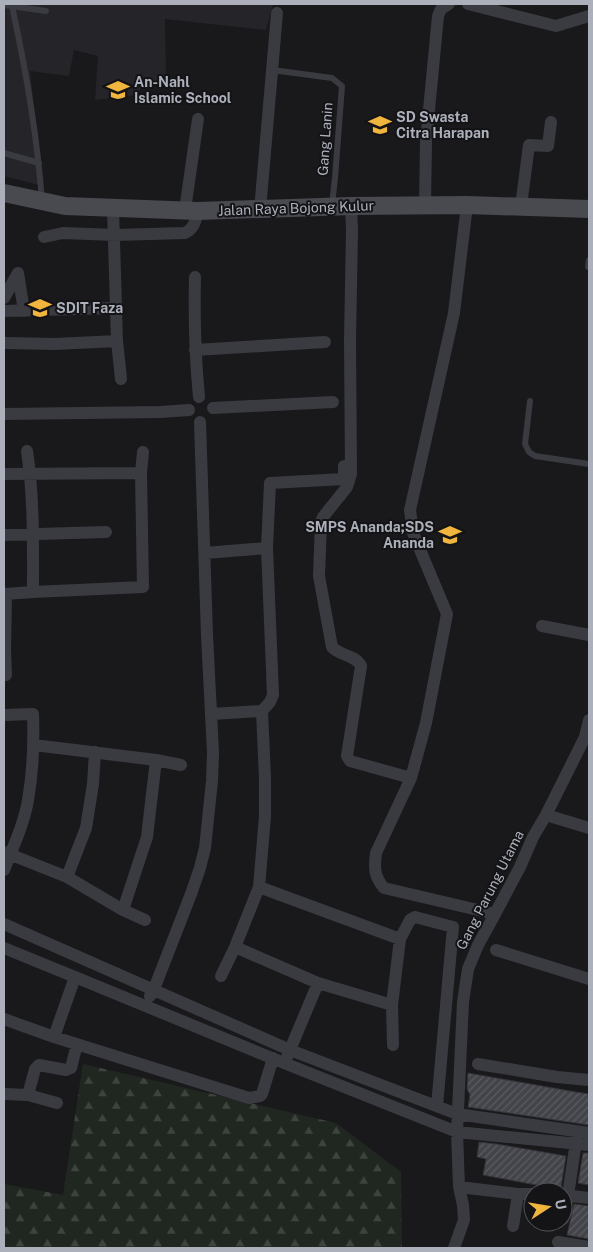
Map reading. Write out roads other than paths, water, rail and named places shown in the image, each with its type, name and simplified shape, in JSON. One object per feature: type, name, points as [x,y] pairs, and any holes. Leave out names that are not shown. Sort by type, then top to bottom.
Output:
[{"type":"main road","name":"Jalan Raya Bojong Kulur","points":[[4,193],[65,206],[192,211],[467,204],[589,209]]},
{"type":"street","points":[[425,205],[426,141],[438,16],[442,9],[449,4]]},
{"type":"street","points":[[468,4],[556,26],[589,16]]},
{"type":"street","points":[[260,210],[277,13]]},
{"type":"street","points":[[44,236],[63,233],[115,235],[185,233],[190,231],[196,220],[192,211],[198,119]]},
{"type":"street","points":[[521,206],[529,145],[548,146],[551,122]]},
{"type":"street","points":[[467,204],[454,313],[410,510],[413,533],[447,614],[426,723],[411,778],[376,853],[374,865],[379,882],[384,888],[495,914]]},
{"type":"street","points":[[351,206],[351,474],[347,487],[321,522],[319,576],[332,647],[336,651],[357,660],[361,666],[348,759],[411,778]]},
{"type":"street","points":[[113,208],[117,341],[121,379]]},
{"type":"street","points":[[4,298],[18,273],[24,311]]},
{"type":"street","points":[[195,277],[195,350],[199,397]]},
{"type":"street","points":[[4,311],[116,308]]},
{"type":"street","points":[[4,344],[117,341]]},
{"type":"street","points":[[195,350],[325,342]]},
{"type":"street","points":[[199,397],[209,400],[213,408],[213,414],[210,418],[200,422],[191,416],[189,410],[192,402],[199,397]]},
{"type":"street","points":[[213,408],[333,402]]},
{"type":"street","points":[[4,414],[189,410]]},
{"type":"street","points":[[144,1005],[154,989],[191,894],[206,848],[214,753],[200,422]]},
{"type":"street","points":[[221,976],[259,887],[265,816],[262,711],[273,695],[267,548],[270,483],[344,479],[343,439]]},
{"type":"street","points":[[27,451],[33,535],[33,592]]},
{"type":"street","points":[[6,675],[4,650],[5,594],[143,586],[141,473],[143,452]]},
{"type":"street","points":[[4,474],[141,473]]},
{"type":"street","points":[[4,535],[106,532]]},
{"type":"street","points":[[205,553],[267,548]]},
{"type":"street","points":[[542,626],[589,635]]},
{"type":"street","points":[[211,714],[262,711]]},
{"type":"street","points":[[4,715],[33,714],[34,745],[28,801],[21,826],[7,853],[4,870]]},
{"type":"street","name":"Gang Parung Utama","points":[[454,1248],[464,1220],[459,1187],[457,1114],[463,1002],[468,969],[478,944],[520,867],[533,837],[587,738],[589,720]]},
{"type":"street","points":[[34,745],[156,760],[181,765]]},
{"type":"street","points":[[67,878],[86,828],[93,784],[95,752]]},
{"type":"street","points":[[123,910],[147,836],[156,760]]},
{"type":"street","points":[[546,814],[589,828]]},
{"type":"street","points":[[7,853],[67,878],[123,910],[145,920]]},
{"type":"street","points":[[259,887],[400,939]]},
{"type":"street","points":[[393,1044],[392,1005],[400,939],[410,920],[416,917],[453,927],[436,1106]]},
{"type":"street","points":[[4,924],[290,1050],[457,1114],[581,1135],[589,1145]]},
{"type":"street","points":[[235,947],[318,983],[392,1005]]},
{"type":"street","points":[[4,948],[457,1132],[581,1135]]},
{"type":"street","points":[[496,950],[589,979]]},
{"type":"street","points":[[54,1037],[75,977]]},
{"type":"street","points":[[4,1019],[54,1037],[249,1098],[262,1094],[279,1060],[290,1050],[318,983]]},
{"type":"street","points":[[28,1095],[36,1067],[43,1065],[69,1069],[72,1066],[76,1044]]},
{"type":"street","points":[[478,1064],[557,1078],[589,1080]]},
{"type":"street","points":[[4,1094],[28,1095],[57,1103]]},
{"type":"street","points":[[569,1182],[581,1135]]},
{"type":"street","points":[[459,1187],[523,1194]]},
{"type":"street","points":[[513,1226],[518,1194]]},
{"type":"street","points":[[573,1196],[589,1198]]},
{"type":"street","points":[[561,1232],[558,1245],[589,1247]]},
{"type":"lane","points":[[4,5],[46,11]]},
{"type":"lane","points":[[12,6],[27,80],[39,163],[42,202]]},
{"type":"lane","name":"Gang Lanin","points":[[272,70],[332,78],[342,86],[332,206]]},
{"type":"lane","points":[[4,153],[39,163]]},
{"type":"lane","points":[[530,401],[524,444],[528,452],[535,456],[589,464]]},
{"type":"place","name":"An-Nahl Islamic School","points":[[118,90]]},
{"type":"place","name":"SD Swasta Citra Harapan","points":[[380,125]]},
{"type":"place","name":"SDIT Faza","points":[[40,308]]},
{"type":"place","name":"SMPS Ananda;SDS Ananda","points":[[450,535]]}]
